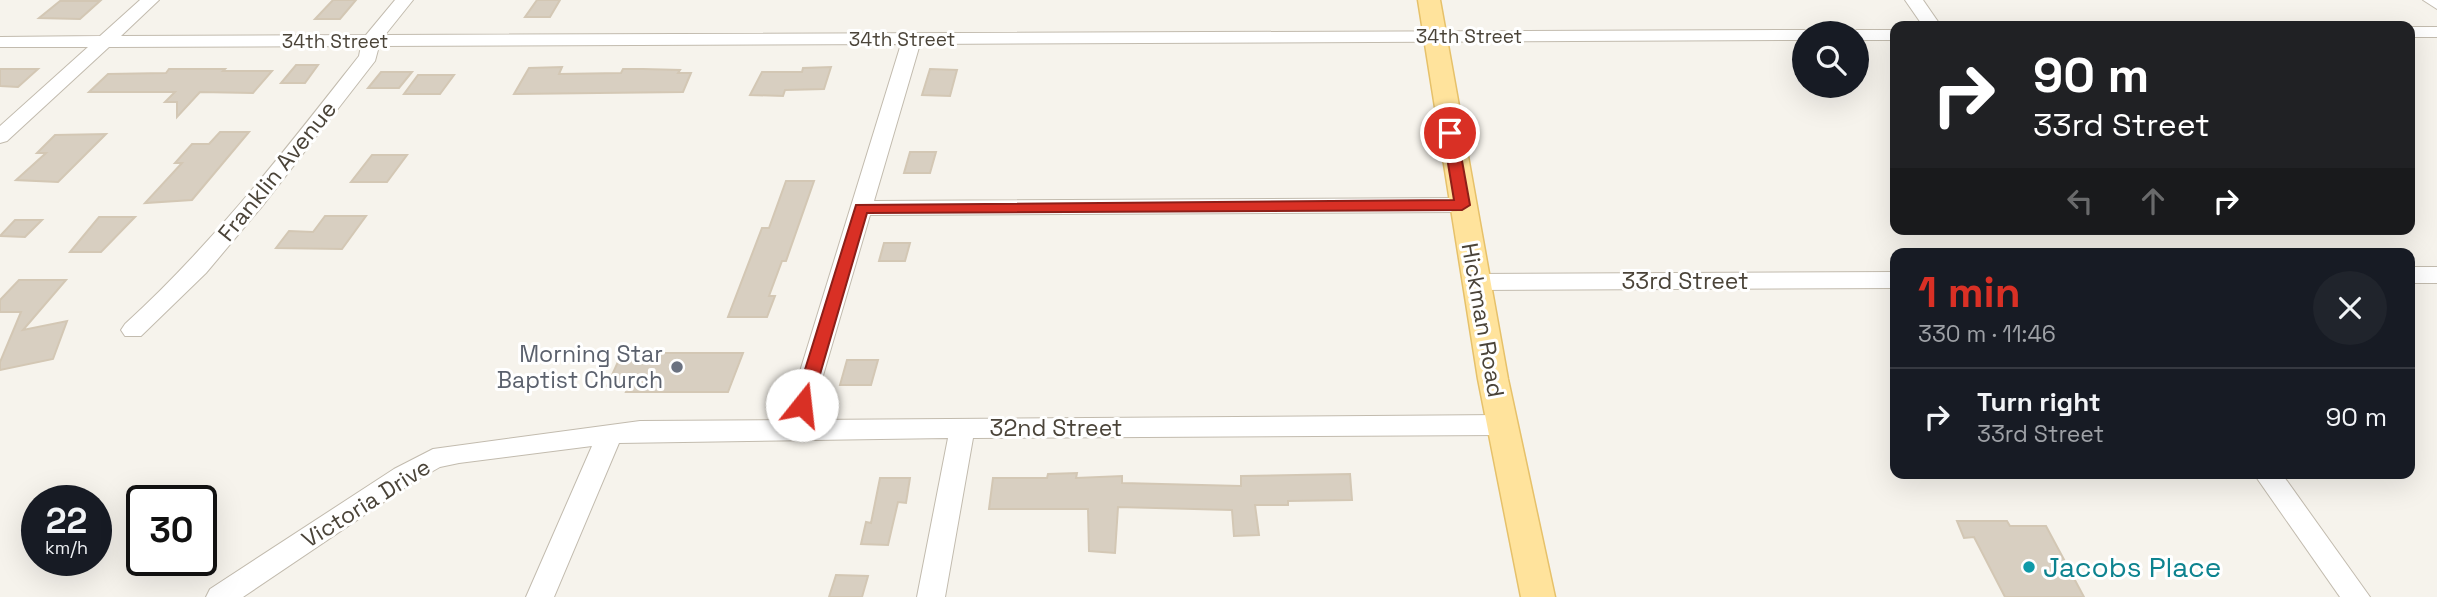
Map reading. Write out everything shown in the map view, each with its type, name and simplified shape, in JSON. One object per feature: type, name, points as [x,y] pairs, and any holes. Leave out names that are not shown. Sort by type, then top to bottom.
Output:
[{"type":"main road","name":"Hickman Road","points":[[1429,0],[1462,205],[1502,425],[1538,597]]},
{"type":"street","points":[[0,137],[150,0]]},
{"type":"street","name":"Franklin Avenue","points":[[133,330],[173,294],[220,243],[368,57],[371,41],[404,0]]},
{"type":"street","points":[[1913,0],[1928,21]]},
{"type":"street","points":[[2432,0],[2437,4]]},
{"type":"street","points":[[2415,32],[2437,32]]},
{"type":"street","name":"34th Street","points":[[0,43],[1792,35]]},
{"type":"street","points":[[1869,35],[1890,35]]},
{"type":"street","points":[[795,430],[912,39]]},
{"type":"street","points":[[861,208],[1462,205]]},
{"type":"street","points":[[2415,275],[2437,275]]},
{"type":"street","name":"33rd Street","points":[[1476,282],[1890,280]]},
{"type":"street","name":"32nd Street","points":[[610,435],[640,431],[1502,425]]},
{"type":"street","points":[[931,597],[962,429]]},
{"type":"street","points":[[540,597],[610,435]]},
{"type":"street","name":"Victoria Drive","points":[[220,597],[433,459],[459,453],[610,435]]},
{"type":"street","points":[[2271,479],[2356,597]]},
{"type":"building","points":[[333,0],[356,0],[340,19],[315,19]]},
{"type":"building","points":[[537,0],[560,0],[550,17],[525,17]]},
{"type":"building","points":[[60,1],[100,1],[80,19],[39,18]]},
{"type":"building","points":[[296,65],[318,65],[305,83],[281,83]]},
{"type":"building","points":[[562,67],[559,74],[621,73],[623,69],[680,70],[678,73],[691,73],[683,92],[514,94],[529,68]]},
{"type":"building","points":[[831,67],[824,89],[785,90],[783,96],[750,95],[762,72],[802,72],[803,68]]},
{"type":"building","points":[[0,69],[38,69],[18,87],[0,86]]},
{"type":"building","points":[[169,69],[272,71],[253,93],[200,92],[177,117],[177,102],[165,102],[175,92],[89,92],[108,74],[166,73]]},
{"type":"building","points":[[930,69],[957,70],[950,96],[922,95]]},
{"type":"building","points":[[381,72],[412,72],[399,88],[368,88]]},
{"type":"building","points":[[418,75],[454,75],[440,94],[404,94]]},
{"type":"building","points":[[220,132],[249,132],[192,200],[145,203],[182,163],[175,163],[192,144],[209,144]]},
{"type":"building","points":[[106,134],[58,182],[16,180],[46,153],[37,153],[55,135]]},
{"type":"building","points":[[910,152],[936,152],[930,173],[904,173]]},
{"type":"building","points":[[372,155],[407,155],[387,182],[351,182]]},
{"type":"building","points":[[786,181],[814,181],[786,261],[782,261],[769,296],[775,296],[767,317],[728,317],[762,228],[769,228]]},
{"type":"building","points":[[325,216],[366,216],[342,249],[276,248],[289,231],[313,232]]},
{"type":"building","points":[[99,217],[135,217],[101,252],[70,252]]},
{"type":"building","points":[[15,220],[42,220],[25,237],[0,236]]},
{"type":"building","points":[[884,243],[910,243],[905,261],[879,261]]},
{"type":"building","points":[[19,280],[66,280],[23,330],[67,321],[53,359],[0,370],[0,362],[21,312],[0,312],[0,300]]},
{"type":"building","name":"Morning Star Baptist Church","points":[[622,353],[743,353],[728,392],[626,392],[629,386],[607,386]]},
{"type":"building","points":[[847,360],[878,360],[871,385],[840,385]]},
{"type":"building","points":[[1077,473],[1076,478],[1122,476],[1122,483],[1241,486],[1241,476],[1350,474],[1352,500],[1288,501],[1288,505],[1255,505],[1259,535],[1234,536],[1232,510],[1118,507],[1115,553],[1089,551],[1088,509],[989,509],[993,478],[1047,478],[1048,474]]},
{"type":"building","points":[[880,478],[910,478],[906,503],[898,502],[888,545],[861,544],[866,522],[871,523]]},
{"type":"building","name":"Jacobs Place","points":[[1957,521],[2007,521],[2010,526],[2046,526],[2084,597],[2005,597],[1974,537],[1964,538]]},
{"type":"building","points":[[836,575],[868,576],[862,597],[829,597]]},
{"type":"place","name":"Morning Star Baptist Church","points":[[677,367]]},
{"type":"place","name":"Jacobs Place","points":[[2029,567]]},
{"type":"route","points":[[802,405],[861,208],[1462,205],[1450,133]]}]
